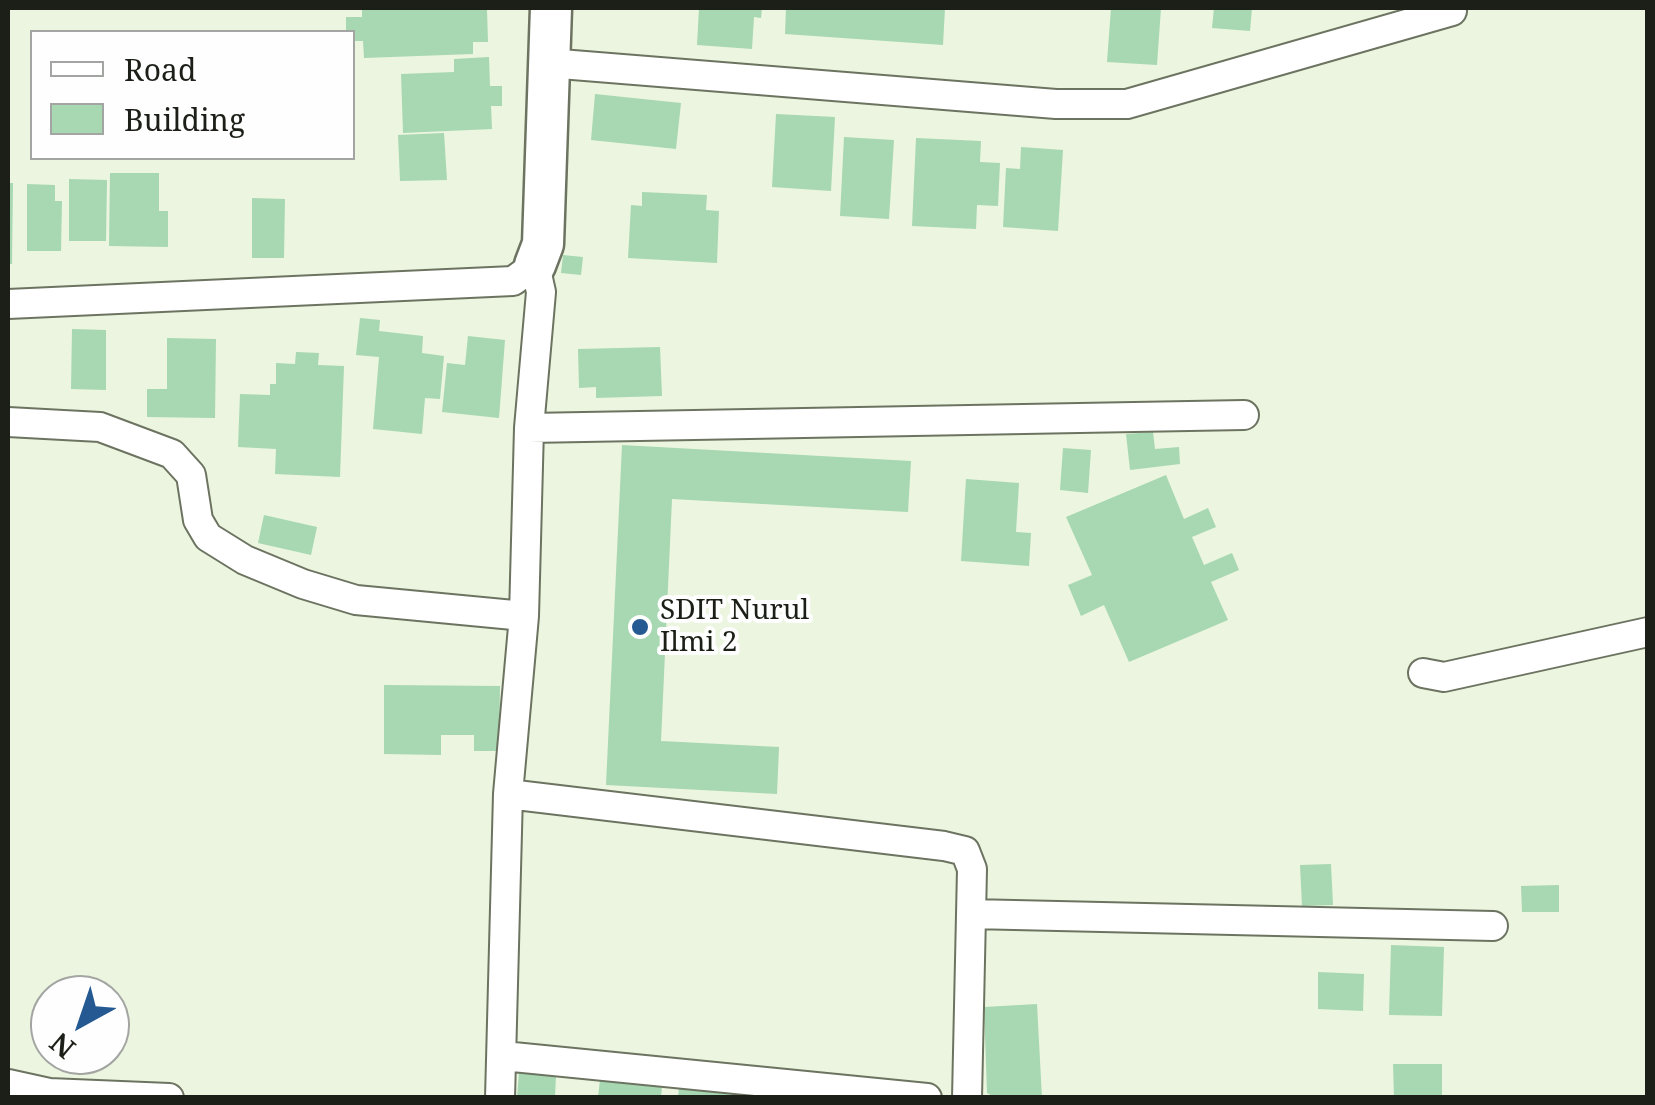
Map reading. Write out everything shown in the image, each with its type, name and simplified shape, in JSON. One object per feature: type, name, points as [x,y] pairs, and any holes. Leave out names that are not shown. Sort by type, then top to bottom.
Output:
[{"type":"street","points":[[8,304],[513,281],[534,265],[543,244],[551,8]]},
{"type":"street","points":[[548,63],[1056,104],[1127,104],[1452,11]]},
{"type":"street","points":[[500,1098],[508,794],[524,616],[529,428],[541,292],[534,265]]},
{"type":"street","points":[[529,428],[1244,415]]},
{"type":"street","points":[[8,422],[100,427],[172,454],[191,476],[198,520],[208,537],[246,560],[303,584],[356,600],[524,616]]},
{"type":"street","points":[[1423,673],[1444,677],[1648,632]]},
{"type":"street","points":[[508,794],[960,849],[968,854],[972,869],[967,1098]]},
{"type":"street","points":[[971,914],[1494,926]]},
{"type":"street","points":[[503,1056],[927,1098]]},
{"type":"street","points":[[8,1084],[49,1093],[169,1098]]},
{"type":"building","points":[[362,8],[487,10],[488,42],[473,42],[473,54],[364,58],[363,41],[355,41],[355,30],[346,30],[346,17],[362,17]]},
{"type":"building","points":[[699,8],[762,8],[761,18],[754,17],[752,49],[697,45]]},
{"type":"building","points":[[786,8],[945,8],[943,45],[785,34]]},
{"type":"building","points":[[1111,8],[1161,8],[1157,65],[1107,62]]},
{"type":"building","points":[[1214,8],[1252,8],[1250,31],[1212,28]]},
{"type":"building","points":[[489,57],[490,86],[502,86],[502,106],[491,106],[492,129],[403,133],[401,74],[454,72],[454,59]]},
{"type":"building","points":[[595,94],[681,103],[676,149],[591,140]]},
{"type":"building","points":[[776,114],[835,117],[831,191],[772,187]]},
{"type":"building","points":[[444,133],[447,180],[400,181],[398,135]]},
{"type":"building","points":[[844,137],[894,140],[889,219],[840,216]]},
{"type":"building","points":[[916,138],[981,141],[980,162],[1000,163],[998,206],[977,205],[976,229],[912,226]]},
{"type":"building","points":[[1021,147],[1063,150],[1058,231],[1003,227],[1006,168],[1020,169]]},
{"type":"building","points":[[110,173],[159,173],[159,211],[168,211],[168,247],[109,246]]},
{"type":"building","points":[[69,179],[107,180],[106,241],[69,241]]},
{"type":"building","points":[[8,183],[13,183],[12,264],[8,264]]},
{"type":"building","points":[[27,184],[55,185],[55,201],[62,201],[61,251],[27,251]]},
{"type":"building","points":[[642,192],[707,195],[706,210],[719,211],[717,263],[628,258],[631,205],[642,206]]},
{"type":"building","points":[[252,198],[285,199],[284,258],[252,258]]},
{"type":"building","points":[[563,255],[583,257],[581,275],[561,273]]},
{"type":"building","points":[[360,318],[380,320],[379,331],[423,336],[422,353],[444,356],[440,399],[425,398],[422,434],[373,429],[379,357],[356,355]]},
{"type":"building","points":[[72,329],[106,330],[106,390],[71,389]]},
{"type":"building","points":[[468,336],[505,340],[499,418],[442,412],[447,363],[465,365]]},
{"type":"building","points":[[167,338],[216,339],[215,418],[147,417],[147,389],[167,389]]},
{"type":"building","points":[[660,347],[662,396],[596,398],[596,387],[579,388],[578,349]]},
{"type":"building","points":[[296,352],[319,353],[318,365],[344,366],[340,477],[275,474],[276,449],[238,447],[240,394],[270,395],[270,384],[276,384],[276,363],[295,364]]},
{"type":"building","points":[[1153,432],[1155,449],[1179,447],[1180,464],[1130,470],[1126,434]]},
{"type":"building","name":"SDIT Nurul Ilmi 2","points":[[622,445],[911,461],[908,512],[672,499],[661,741],[779,747],[777,794],[606,785]]},
{"type":"building","points":[[1063,448],[1091,450],[1088,493],[1060,490]]},
{"type":"building","points":[[1166,475],[1184,519],[1208,508],[1216,527],[1192,537],[1204,565],[1232,553],[1239,570],[1211,582],[1228,620],[1129,662],[1104,605],[1081,616],[1068,585],[1092,575],[1066,517]]},
{"type":"building","points":[[966,479],[1019,483],[1016,532],[1031,533],[1029,566],[961,561]]},
{"type":"building","points":[[264,515],[317,527],[311,555],[258,543]]},
{"type":"building","points":[[384,685],[500,686],[499,751],[474,751],[474,735],[441,735],[441,755],[384,754]]},
{"type":"building","points":[[1331,864],[1333,905],[1302,906],[1300,865]]},
{"type":"building","points":[[1559,885],[1559,912],[1522,912],[1521,886]]},
{"type":"building","points":[[1391,945],[1444,947],[1442,1016],[1389,1015]]},
{"type":"building","points":[[1318,972],[1364,974],[1363,1011],[1318,1009]]},
{"type":"building","points":[[1037,1004],[1042,1098],[996,1098],[987,1093],[984,1007]]},
{"type":"building","points":[[1393,1064],[1442,1064],[1442,1098],[1394,1098]]},
{"type":"building","points":[[519,1072],[556,1075],[555,1098],[517,1098]]},
{"type":"building","points":[[600,1079],[662,1086],[661,1098],[598,1098]]},
{"type":"building","points":[[679,1087],[750,1095],[750,1098],[678,1098]]},
{"type":"place","name":"SDIT Nurul Ilmi 2","points":[[640,627]]}]
